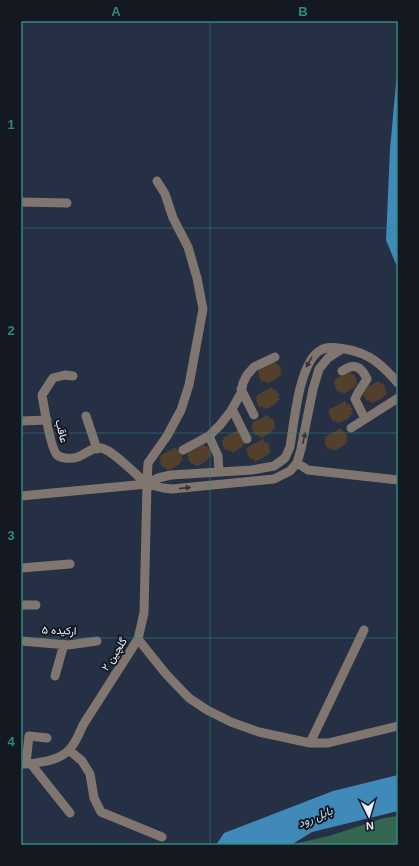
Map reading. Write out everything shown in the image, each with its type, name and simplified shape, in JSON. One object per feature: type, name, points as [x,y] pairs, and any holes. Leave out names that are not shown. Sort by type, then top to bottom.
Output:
[{"type":"street","name":"گلچین ۲","points":[[26,764],[50,760],[69,750],[78,739],[83,725],[138,639],[144,613],[148,463],[171,430],[181,410],[189,385],[203,309],[197,278],[188,247],[173,218],[165,194],[157,181]]},
{"type":"street","points":[[21,202],[27,204],[67,203]]},
{"type":"street","points":[[147,484],[158,478],[171,475],[252,470],[274,466],[285,458],[290,447],[302,376],[315,354],[322,349],[332,348],[358,351],[369,356],[387,371],[398,383]]},
{"type":"street","points":[[21,496],[147,484],[172,489],[274,479],[290,470],[297,463],[319,369],[328,358],[342,349]]},
{"type":"street","points":[[183,450],[209,436],[220,425],[232,409],[247,375],[254,367],[275,357]]},
{"type":"street","points":[[342,371],[349,366],[359,368],[364,372],[367,379],[355,400],[365,419]]},
{"type":"street","name":"عاقب","points":[[73,376],[65,375],[53,378],[42,395],[52,442],[56,454],[63,458],[78,457],[85,452],[97,448]]},
{"type":"street","points":[[242,389],[254,415]]},
{"type":"street","points":[[351,428],[398,398]]},
{"type":"street","points":[[232,409],[247,439]]},
{"type":"street","points":[[86,416],[97,448],[111,451],[147,484]]},
{"type":"street","points":[[21,421],[47,420]]},
{"type":"street","points":[[209,436],[218,456],[219,472]]},
{"type":"street","points":[[297,463],[308,470],[398,480]]},
{"type":"street","points":[[251,481],[252,470]]},
{"type":"street","points":[[21,568],[70,564]]},
{"type":"street","points":[[21,605],[36,605]]},
{"type":"street","points":[[310,743],[364,630]]},
{"type":"street","points":[[138,639],[166,674],[189,698],[207,710],[231,722],[259,732],[310,743],[328,743],[398,726]]},
{"type":"street","name":"ارکیده ۵","points":[[21,641],[64,644],[97,641]]},
{"type":"street","points":[[55,676],[64,644]]},
{"type":"street","points":[[47,738],[29,736],[26,764],[70,813]]},
{"type":"street","points":[[69,750],[82,761],[90,774],[94,798],[101,812],[162,837]]},
{"type":"green space","points":[[398,816],[398,845],[289,845],[329,836],[384,818]]},
{"type":"water","points":[[398,62],[398,269],[386,240],[390,149]]},
{"type":"water","name":"بابل رود","points":[[398,775],[398,811],[312,832],[291,845],[216,845],[224,833],[333,791]]},
{"type":"building","points":[[274,361],[282,370],[280,371],[282,374],[269,383],[266,383],[264,380],[262,382],[258,375],[259,369]]},
{"type":"building","points":[[350,371],[352,375],[354,374],[358,384],[342,394],[340,391],[338,392],[333,382],[335,379]]},
{"type":"building","points":[[379,381],[381,384],[383,383],[387,394],[371,403],[369,400],[367,401],[362,391],[363,389]]},
{"type":"building","points":[[272,387],[280,396],[278,397],[280,400],[267,409],[264,409],[262,406],[260,408],[256,401],[257,395]]},
{"type":"building","points":[[345,401],[353,410],[351,411],[353,414],[340,423],[337,423],[335,420],[333,422],[328,411]]},
{"type":"building","points":[[268,415],[270,419],[272,418],[276,428],[260,438],[258,435],[256,436],[252,429],[252,423]]},
{"type":"building","points":[[341,428],[348,437],[346,438],[348,441],[335,451],[334,449],[332,451],[331,448],[328,449],[324,442],[326,441],[324,439],[326,438],[325,437]]},
{"type":"building","points":[[238,430],[246,443],[233,453],[228,449],[226,451],[222,444],[223,438]]},
{"type":"building","points":[[263,439],[265,443],[267,442],[271,452],[255,462],[253,458],[251,460],[246,449]]},
{"type":"building","points":[[204,444],[211,452],[209,453],[211,456],[208,460],[198,466],[195,466],[193,463],[191,464],[187,457],[189,457],[187,454],[189,453],[188,452]]},
{"type":"building","points":[[176,447],[183,456],[181,457],[183,460],[180,464],[170,470],[167,470],[165,467],[163,468],[159,461],[161,461],[159,458],[161,457],[160,456]]}]
